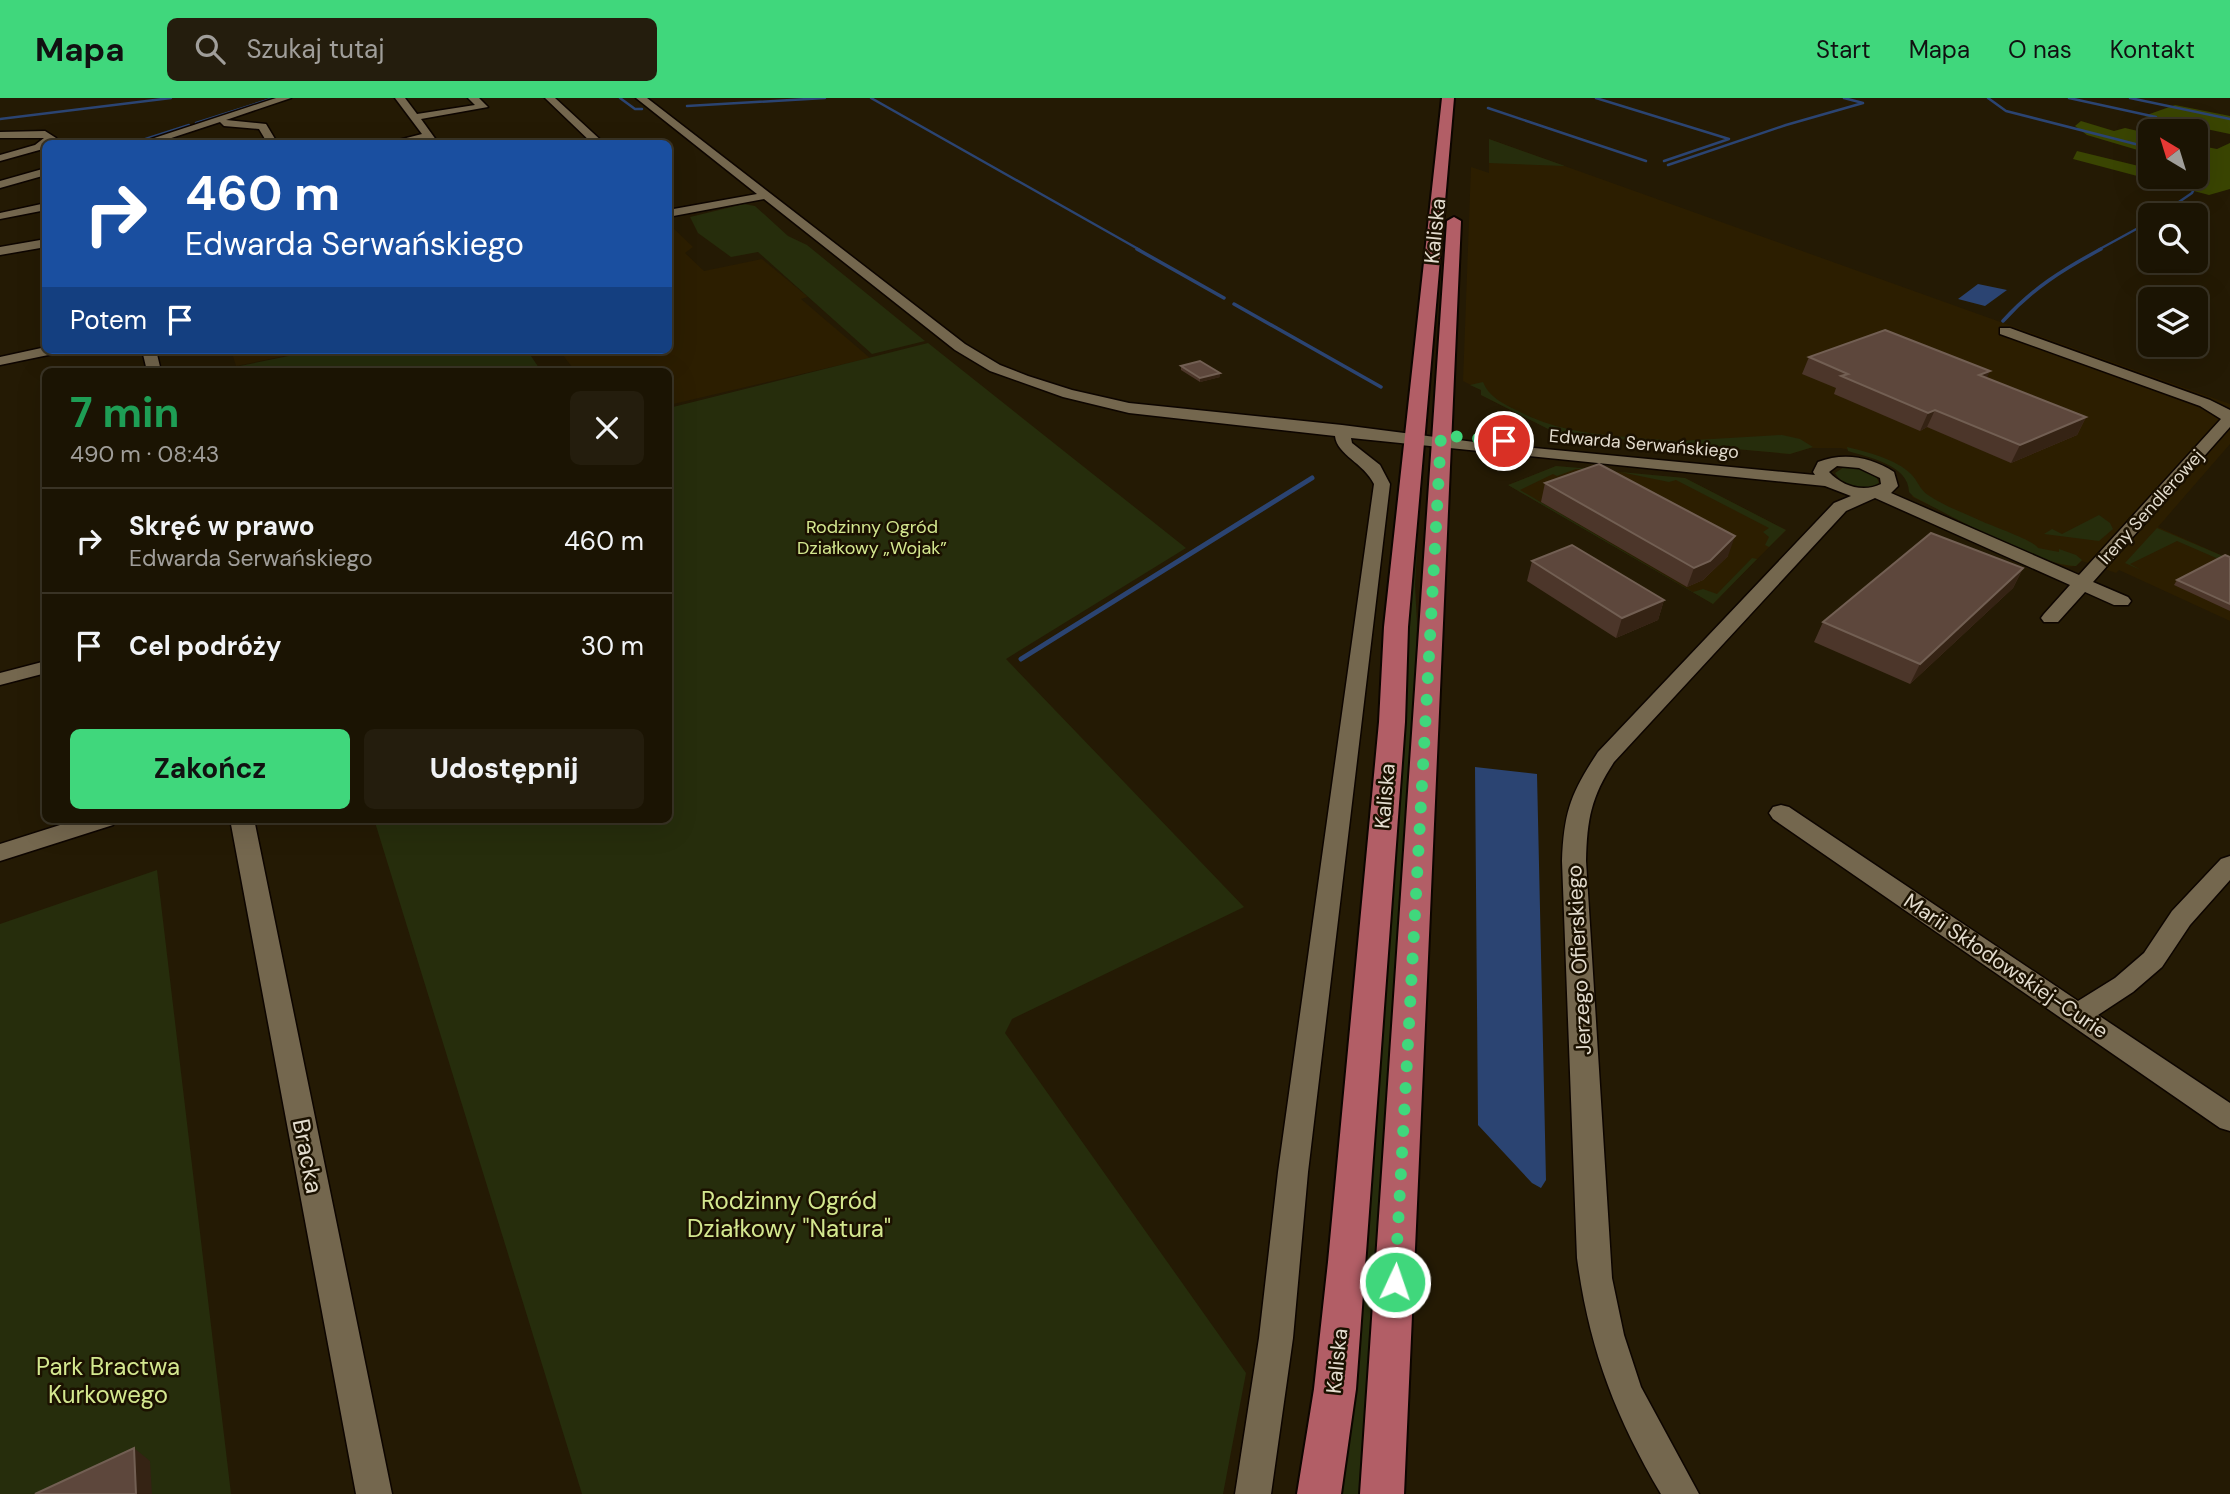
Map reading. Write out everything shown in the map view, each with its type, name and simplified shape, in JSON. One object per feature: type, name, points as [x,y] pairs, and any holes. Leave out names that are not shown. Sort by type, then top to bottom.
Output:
[{"type":"main road","name":"Kaliska","points":[[1382,1494],[1440,470],[1427,437],[1448,98]]},
{"type":"main road","name":"Kaliska","points":[[1319,1494],[1335,1390],[1427,437],[1455,203]]},
{"type":"street","points":[[154,140],[286,98]]},
{"type":"street","points":[[400,98],[432,140]]},
{"type":"street","points":[[414,117],[483,107],[473,98]]},
{"type":"street","points":[[550,98],[596,140]]},
{"type":"street","points":[[641,98],[956,344],[1005,372],[1068,394],[1129,408],[1427,437]]},
{"type":"street","points":[[174,140],[229,121],[265,128],[271,140]]},
{"type":"street","points":[[0,135],[45,134],[51,138],[48,140]]},
{"type":"street","points":[[0,158],[42,145]]},
{"type":"street","points":[[0,185],[42,172]]},
{"type":"street","points":[[672,211],[764,196]]},
{"type":"street","points":[[0,216],[42,207]]},
{"type":"street","points":[[0,251],[42,244]]},
{"type":"street","name":"Ireny Sendlerowej","points":[[2005,331],[2205,403],[2229,419],[2050,618]]},
{"type":"street","points":[[0,361],[42,352]]},
{"type":"street","name":"Kaliska","points":[[1253,1494],[1276,1338],[1293,1172],[1382,484],[1374,468],[1344,445],[1342,430]]},
{"type":"street","name":"Edwarda Serwańskiego","points":[[1427,437],[1482,448],[1829,478]]},
{"type":"street","name":"Edwarda Serwańskiego","points":[[1427,437],[1829,478]]},
{"type":"street","points":[[1440,470],[1457,453],[1482,448]]},
{"type":"street","points":[[1829,478],[1835,461],[1865,464],[1888,476],[1879,490],[1840,507]]},
{"type":"street","points":[[1774,475],[1821,490],[1840,507]]},
{"type":"street","points":[[1829,478],[1879,490],[2121,601]]},
{"type":"street","points":[[1829,478],[1840,493],[1840,507]]},
{"type":"street","name":"Jerzego Ofierskiego","points":[[1681,1494],[1634,1412],[1613,1360],[1600,1311],[1593,1258],[1574,861],[1575,816],[1581,793],[1606,757],[1840,507]]},
{"type":"street","points":[[0,679],[42,668]]},
{"type":"street","name":"Marii Skłodowskiej-Curie","points":[[1782,813],[2230,1119]]},
{"type":"street","points":[[0,853],[93,823]]},
{"type":"street","name":"Bracka","points":[[243,823],[374,1494]]},
{"type":"street","points":[[2077,1015],[2124,985],[2153,960],[2182,918],[2230,865]]},
{"type":"shaded area","points":[[1489,139],[2230,404],[2230,444],[2158,527],[2230,559],[2230,621],[2119,570],[2116,573],[2082,561],[2076,566],[2067,567],[2041,558],[1912,497],[1914,488],[1906,473],[1861,452],[1840,448],[1810,448],[1790,454],[1556,433],[1481,395],[1481,390],[1463,381],[1471,167],[1489,173]]},
{"type":"shaded area","points":[[672,227],[693,247],[685,253],[704,271],[762,259],[808,297],[801,299],[870,358],[672,404],[672,368],[573,368],[562,354],[672,354]]},
{"type":"shaded area","points":[[232,354],[294,354],[236,366]]},
{"type":"shaded area","points":[[1556,466],[1685,478],[1786,530],[1713,604],[1508,485]]},
{"type":"green space","points":[[2175,105],[2230,116],[2230,134],[2208,129],[2208,119],[2158,119],[2144,116]]},
{"type":"green space","points":[[2081,121],[2114,131],[2125,128],[2138,131],[2138,150],[2087,135],[2075,126]]},
{"type":"green space","points":[[1489,139],[1565,166],[1489,163]]},
{"type":"green space","points":[[2230,143],[2230,189],[2209,195],[2186,189],[2208,189],[2208,147],[2217,149]]},
{"type":"green space","points":[[2077,151],[2138,166],[2138,176],[2073,159]]},
{"type":"green space","points":[[744,204],[755,206],[788,236],[807,245],[925,341],[872,354],[758,252],[731,257],[698,233],[690,217]]},
{"type":"green space","name":"Rodzinny Ogród Działkowy \"Natura\"","points":[[928,343],[1186,548],[1006,659],[1244,907],[1012,1019],[1005,1033],[1246,1373],[1223,1494],[582,1494],[375,823],[672,823],[672,407]]},
{"type":"green space","points":[[298,354],[530,354],[539,368],[235,368]]},
{"type":"green space","points":[[1483,382],[1497,399],[1530,417],[1570,430],[1628,437],[1628,440],[1556,433],[1481,395],[1481,390],[1470,385]]},
{"type":"green space","points":[[1782,435],[1800,439],[1813,447],[1790,454],[1635,440],[1679,441]]},
{"type":"green space","points":[[1847,447],[1897,464],[1911,474],[1925,493],[1947,506],[2022,538],[2038,548],[2059,552],[2059,549],[2082,560],[2076,566],[2061,564],[1995,538],[1914,497],[1902,475],[1895,469],[1876,459],[1848,451]]},
{"type":"green space","points":[[1423,449],[1415,585],[1417,623],[1414,706],[1359,1494],[1336,1494]]},
{"type":"green space","points":[[1556,466],[1592,469],[1576,469],[1557,476],[1553,474],[1520,490],[1693,592],[1703,589],[1717,594],[1752,558],[1757,559],[1713,604],[1508,485]]},
{"type":"green space","points":[[1844,467],[1870,472],[1879,483],[1868,487],[1849,485],[1835,473]]},
{"type":"green space","points":[[1620,472],[1685,478],[1786,530],[1769,547],[1765,545],[1769,537],[1763,532],[1769,528],[1676,480],[1669,482]]},
{"type":"green space","points":[[2099,515],[2110,523],[2113,529],[2099,541],[2044,534],[2052,529],[2062,534]]},
{"type":"green space","points":[[2157,528],[2230,559],[2230,564],[2177,541],[2130,564],[2141,570],[2125,563]]},
{"type":"green space","name":"Park Bractwa Kurkowego","points":[[157,870],[231,1494],[0,1494],[0,924]]},
{"type":"water","points":[[1978,284],[2007,290],[1985,306],[1958,299]]},
{"type":"water","points":[[1475,767],[1537,774],[1546,1180],[1541,1188],[1532,1183],[1478,1125]]},
{"type":"building","points":[[1885,330],[1990,371],[1979,375],[2086,417],[2020,445],[1935,410],[1928,413],[1841,376],[1848,374],[1809,357]]},
{"type":"building","points":[[1200,361],[1220,373],[1200,378],[1181,366]]},
{"type":"building","points":[[1599,464],[1735,536],[1710,561],[1694,568],[1545,483]]},
{"type":"building","points":[[1931,533],[2023,568],[1920,664],[1823,622]]},
{"type":"building","points":[[1572,545],[1664,600],[1622,618],[1532,561]]},
{"type":"building","points":[[2225,555],[2230,557],[2230,604],[2177,580]]},
{"type":"building","points":[[134,1448],[136,1494],[35,1494]]},
{"type":"waterway","points":[[0,119],[171,98]]},
{"type":"waterway","points":[[196,123],[274,98]]},
{"type":"waterway","points":[[620,98],[635,109],[642,109]]},
{"type":"waterway","points":[[687,106],[825,98]]},
{"type":"waterway","points":[[871,98],[1140,250]]},
{"type":"waterway","points":[[1596,98],[1729,139],[1664,161]]},
{"type":"waterway","points":[[1668,165],[1786,125],[1863,103],[1844,98]]},
{"type":"waterway","points":[[1988,98],[2006,111],[2138,145]]},
{"type":"waterway","points":[[2069,98],[2156,117]]},
{"type":"waterway","points":[[2130,98],[2230,119]]},
{"type":"waterway","points":[[1488,108],[1646,161]]},
{"type":"waterway","points":[[142,140],[189,125]]},
{"type":"waterway","points":[[2177,203],[2194,189]]},
{"type":"waterway","points":[[2098,250],[2138,228]]},
{"type":"waterway","points":[[1137,249],[1224,298]]},
{"type":"waterway","points":[[2003,321],[2049,280],[2101,249]]},
{"type":"waterway","points":[[1234,304],[1381,387]]},
{"type":"waterway","points":[[1021,659],[1312,478]]},
{"type":"route","points":[[1395,1282],[1441,435],[1504,441]]},
{"type":"park label","name":"Rodzinny Ogród Działkowy „Wojak”","points":[[872,537]]}]
